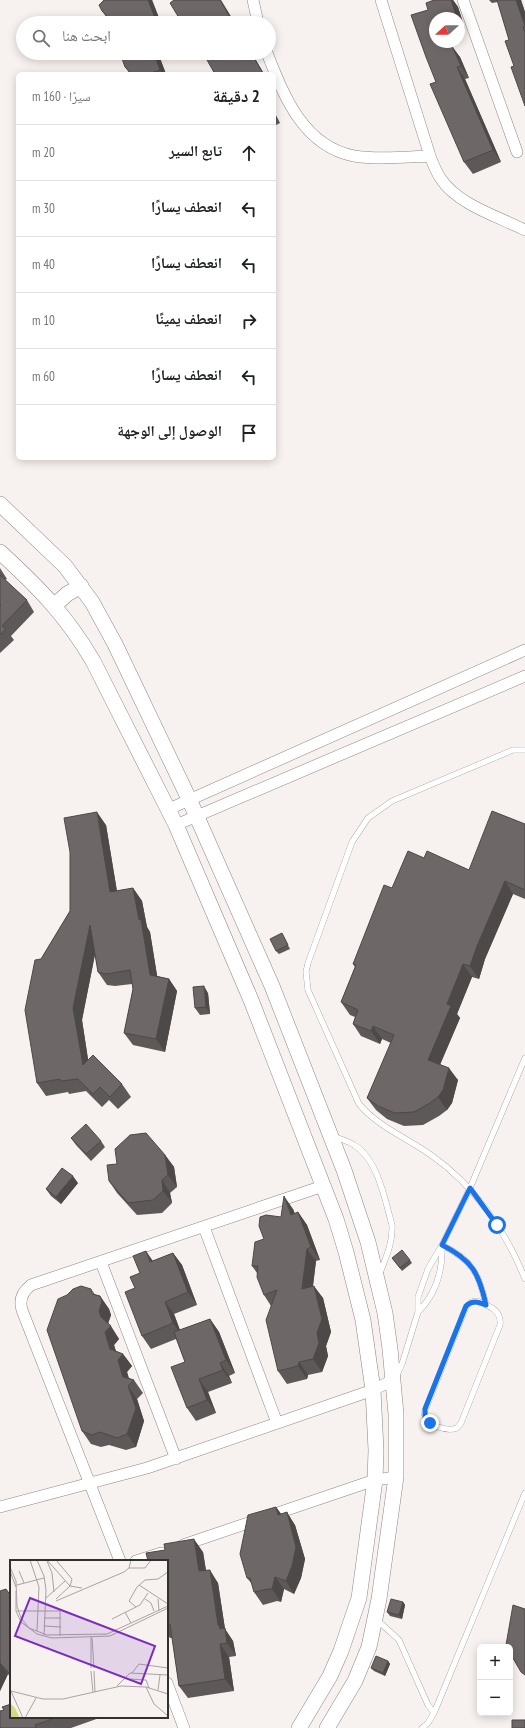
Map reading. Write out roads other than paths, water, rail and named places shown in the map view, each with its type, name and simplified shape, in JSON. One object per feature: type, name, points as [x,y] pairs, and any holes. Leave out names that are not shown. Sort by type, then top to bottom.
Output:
[{"type":"street","points":[[253,0],[256,16]]},
{"type":"street","points":[[381,0],[430,156],[440,179],[460,198],[525,230]]},
{"type":"street","points":[[462,0],[517,152]]},
{"type":"street","points":[[270,60],[276,72]]},
{"type":"street","points":[[276,73],[296,116],[307,130],[320,142],[353,156],[430,156]]},
{"type":"street","points":[[0,504],[50,550],[82,586],[107,630],[197,816],[272,986],[356,1205],[377,1279],[390,1349],[393,1380],[396,1414],[396,1477],[379,1599],[369,1647],[358,1674],[327,1728]]},
{"type":"street","points":[[0,552],[55,606],[77,635],[93,661],[169,809],[251,1000],[323,1186],[346,1252],[355,1286],[363,1320],[373,1390],[375,1480],[360,1598],[352,1625],[330,1676],[299,1728]]},
{"type":"street","points":[[55,606],[67,594],[82,586]]},
{"type":"street","points":[[169,809],[525,650]]},
{"type":"street","points":[[176,825],[525,676]]},
{"type":"street","points":[[120,1560],[22,1310],[21,1299],[26,1289],[31,1285],[323,1186]]},
{"type":"street","points":[[204,1227],[277,1423]]},
{"type":"street","points":[[100,1262],[176,1459]]},
{"type":"street","points":[[0,1507],[118,1477],[176,1459],[373,1390],[393,1380]]},
{"type":"street","points":[[139,1560],[375,1480],[396,1477]]},
{"type":"street","points":[[168,1686],[184,1728]]},
{"type":"lane","points":[[525,750],[513,750],[392,802],[368,818],[356,834],[350,847],[306,972],[308,990],[359,1104],[373,1118],[432,1156],[470,1188],[497,1225],[510,1247],[525,1279]]},
{"type":"lane","points":[[393,1380],[402,1364],[418,1312],[418,1297],[430,1262],[442,1245],[470,1188],[525,1058]]},
{"type":"lane","points":[[329,1134],[354,1145],[362,1151],[369,1158],[377,1176],[392,1225],[392,1233],[390,1248],[377,1279]]},
{"type":"lane","points":[[442,1245],[465,1258],[472,1267],[482,1287],[486,1305],[497,1311],[501,1320],[461,1424],[454,1429],[430,1423],[425,1417],[425,1409],[466,1306],[471,1302],[477,1301],[486,1305]]},
{"type":"lane","points":[[418,1312],[429,1300],[440,1273],[442,1245]]},
{"type":"lane","points":[[422,1728],[428,1723],[434,1713],[525,1494]]},
{"type":"lane","points":[[375,1618],[399,1640],[428,1705],[434,1713]]}]
